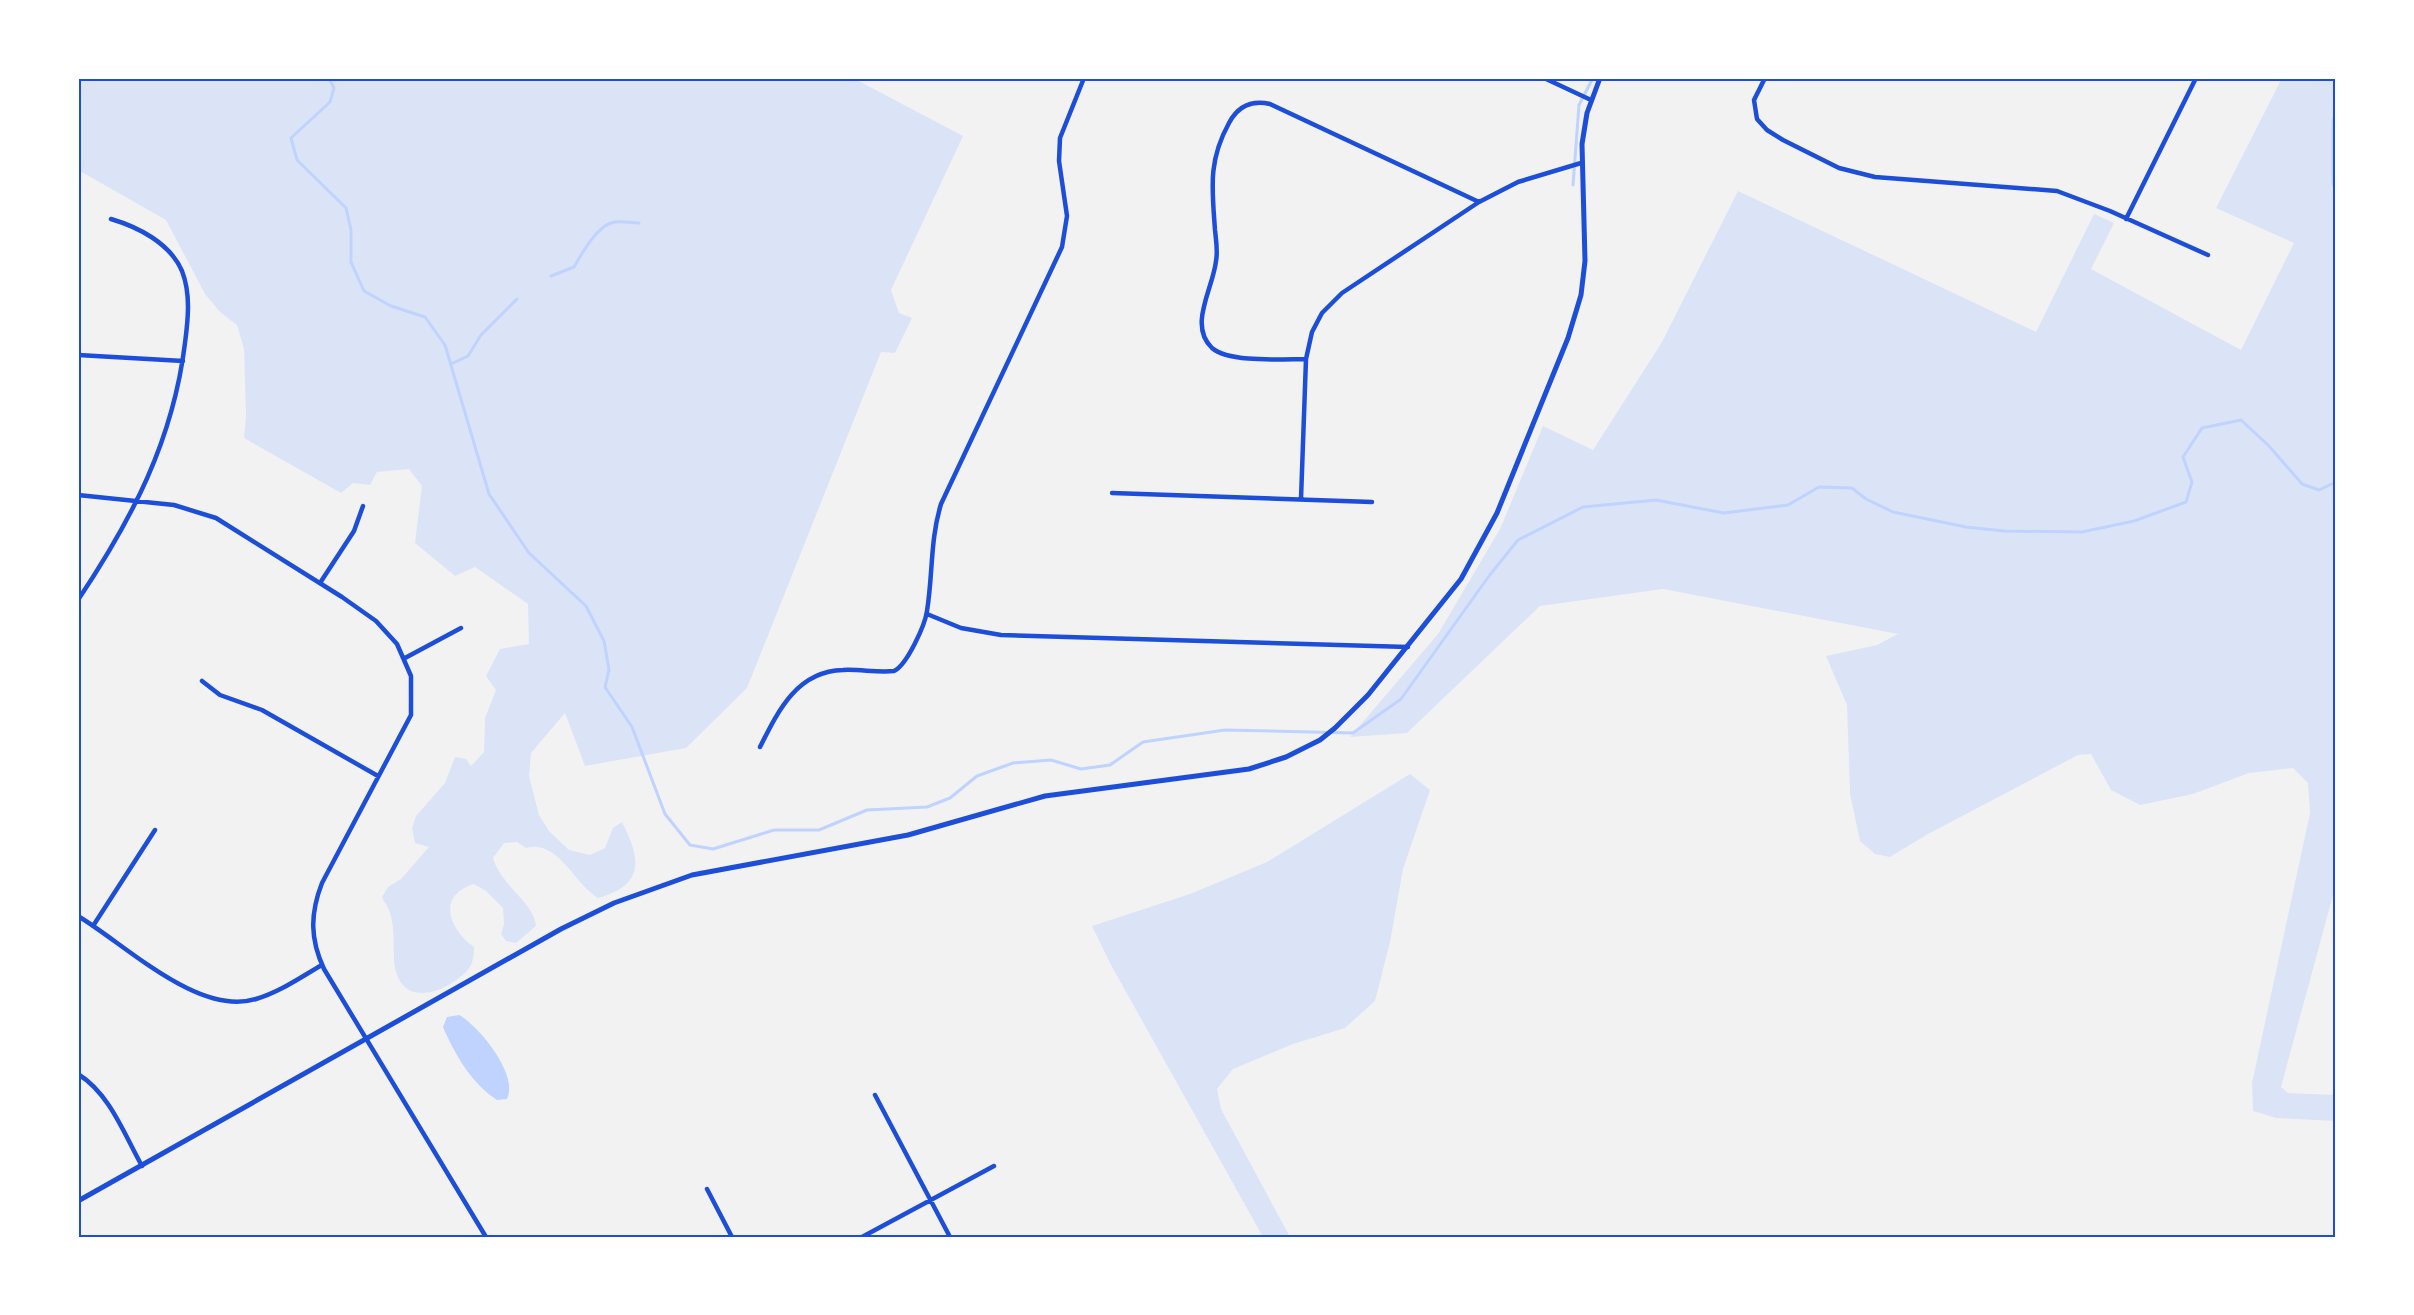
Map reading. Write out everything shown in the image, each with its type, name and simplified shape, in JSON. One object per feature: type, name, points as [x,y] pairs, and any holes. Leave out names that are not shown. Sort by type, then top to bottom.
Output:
[{"type":"street","points":[[760,747],[784,701],[807,681],[839,670],[890,672],[902,666],[927,614],[932,544],[941,504],[1044,290],[1065,239],[1067,216],[1059,161],[1060,138],[1084,78]]},
{"type":"street","points":[[1544,78],[1591,100]]},
{"type":"street","points":[[78,1201],[428,1003],[592,913],[635,894],[692,875],[908,835],[1045,796],[1249,769],[1286,757],[1320,740],[1341,723],[1408,647],[1461,579],[1485,538],[1574,320],[1585,261],[1581,164],[1585,124],[1600,78]]},
{"type":"street","points":[[1765,78],[1754,100],[1755,115],[1763,127],[1783,140],[1849,172],[1875,177],[2057,191],[2208,255]]},
{"type":"street","points":[[2126,219],[2196,78]]},
{"type":"street","points":[[1306,359],[1227,356],[1211,347],[1202,331],[1202,316],[1217,260],[1213,164],[1221,138],[1238,110],[1253,103],[1270,104],[1479,202]]},
{"type":"street","points":[[1301,499],[1306,359],[1312,332],[1332,302],[1479,202],[1518,182],[1581,164]]},
{"type":"street","points":[[78,600],[114,543],[137,500],[169,426],[183,361],[189,307],[182,271],[159,243],[133,226],[111,219]]},
{"type":"street","points":[[78,355],[183,361]]},
{"type":"street","points":[[1112,493],[1372,502]]},
{"type":"street","points":[[78,495],[174,505],[216,518],[376,621],[397,644],[405,658],[411,676],[411,715],[316,897],[312,936],[322,965],[486,1237]]},
{"type":"street","points":[[320,583],[354,531],[363,506]]},
{"type":"street","points":[[927,614],[961,628],[1001,635],[1408,647]]},
{"type":"street","points":[[405,658],[461,628]]},
{"type":"street","points":[[202,681],[220,695],[262,710],[378,776]]},
{"type":"street","points":[[93,926],[155,830]]},
{"type":"street","points":[[78,916],[188,990],[212,1000],[241,1002],[256,999],[322,965]]},
{"type":"street","points":[[78,1074],[94,1087],[106,1102],[142,1166]]},
{"type":"street","points":[[875,1095],[951,1237]]},
{"type":"street","points":[[862,1237],[994,1166]]},
{"type":"street","points":[[707,1189],[732,1237]]},
{"type":"shaded area","points":[[78,78],[853,78],[963,136],[891,290],[899,313],[912,318],[895,353],[881,352],[747,688],[686,748],[585,766],[565,713],[531,753],[529,776],[539,815],[549,831],[569,850],[590,855],[605,848],[613,828],[622,822],[635,859],[635,869],[631,878],[613,893],[598,898],[557,856],[547,850],[537,847],[526,848],[517,842],[504,843],[493,858],[503,877],[530,909],[536,926],[516,943],[506,941],[501,934],[504,924],[503,908],[486,891],[474,884],[462,889],[454,896],[450,913],[458,931],[474,947],[473,957],[469,968],[463,975],[438,990],[418,993],[409,990],[402,983],[394,960],[392,919],[382,897],[388,887],[401,879],[429,847],[415,843],[412,828],[416,816],[445,783],[455,757],[466,759],[471,766],[484,752],[485,718],[496,690],[486,676],[500,649],[529,644],[528,604],[475,567],[455,576],[415,543],[422,486],[409,469],[377,472],[370,485],[353,483],[341,493],[244,438],[246,416],[244,349],[237,325],[220,312],[205,294],[166,220],[78,170]]},
{"type":"shaded area","points":[[2282,78],[2336,78],[2336,884],[2281,1087],[2288,1093],[2336,1095],[2336,1121],[2276,1118],[2253,1111],[2252,1083],[2310,813],[2308,783],[2293,768],[2249,773],[2193,794],[2140,805],[2111,790],[2091,754],[2078,755],[1928,834],[1890,857],[1875,854],[1860,841],[1850,794],[1847,705],[1826,656],[1877,645],[1898,634],[1663,589],[1540,606],[1407,733],[1350,737],[1438,634],[1500,529],[1543,426],[1593,450],[1662,342],[1738,191],[2036,332],[2094,214],[2114,223],[2091,269],[2241,350],[2294,243],[2216,208]]},
{"type":"shaded area","points":[[1410,774],[1430,790],[1403,869],[1390,942],[1375,1001],[1345,1028],[1293,1044],[1233,1069],[1217,1089],[1221,1109],[1290,1237],[1263,1237],[1111,965],[1092,926],[1190,894],[1267,862]]},
{"type":"water","points":[[459,1015],[477,1029],[495,1052],[507,1077],[509,1089],[507,1099],[497,1100],[480,1086],[453,1048],[443,1027],[447,1017]]},
{"type":"waterway","points":[[329,78],[334,88],[330,102],[291,138],[297,160],[346,208],[351,230],[351,262],[364,291],[391,306],[425,317],[445,345],[489,494],[529,553],[586,606],[604,641],[609,670],[605,687],[632,727],[665,814],[690,845],[713,849],[774,830],[819,830],[867,810],[927,807],[950,798],[977,776],[1013,763],[1051,760],[1081,769],[1110,765],[1143,742],[1225,730],[1353,733],[1401,699],[1489,576],[1518,540],[1583,507],[1656,500],[1724,513],[1788,505],[1819,487],[1852,488],[1866,499],[1893,512],[1966,527],[2004,531],[2082,532],[2134,521],[2186,502],[2192,482],[2183,457],[2202,428],[2241,420],[2269,446],[2302,484],[2319,490],[2336,482]]},
{"type":"waterway","points":[[1573,185],[1579,105],[1593,78]]},
{"type":"waterway","points":[[2336,113],[2333,120],[2333,183],[2336,192]]},
{"type":"waterway","points":[[551,276],[574,267],[591,240],[609,224],[639,223]]},
{"type":"waterway","points":[[451,364],[468,356],[481,335],[517,299]]}]
